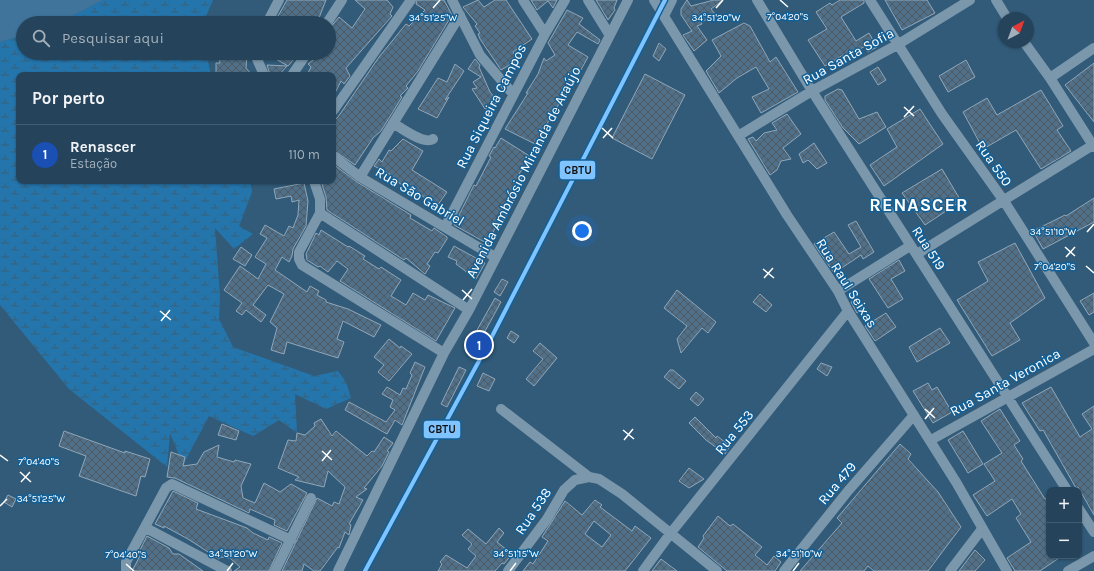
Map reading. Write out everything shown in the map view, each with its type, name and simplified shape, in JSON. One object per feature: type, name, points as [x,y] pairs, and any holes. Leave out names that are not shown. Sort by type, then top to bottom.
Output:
[{"type":"street","points":[[271,16],[279,0]]},
{"type":"street","points":[[332,16],[342,0]]},
{"type":"street","points":[[336,107],[410,0]]},
{"type":"street","points":[[452,0],[480,55],[513,94]]},
{"type":"street","points":[[523,0],[545,34]]},
{"type":"street","name":"Rua Siqueira Campos","points":[[445,227],[513,94],[565,0]]},
{"type":"street","points":[[588,0],[609,34]]},
{"type":"street","name":"Avenida Ambrósio Miranda de Araújo","points":[[338,571],[444,353],[469,310],[609,34],[628,0]]},
{"type":"street","name":"Rua Raul Seixas","points":[[654,0],[738,136],[838,291],[848,311],[931,440],[1007,571]]},
{"type":"street","points":[[662,13],[672,0]]},
{"type":"street","name":"Rua 519","points":[[757,0],[812,91],[865,172],[1006,397],[1065,487]]},
{"type":"street","name":"Rua 550","points":[[870,0],[897,45],[942,114],[1004,201],[1094,343]]},
{"type":"street","name":"Rua Santa Sofia","points":[[738,136],[812,91],[897,45],[970,0]]},
{"type":"street","points":[[996,0],[1003,12]]},
{"type":"street","points":[[360,177],[460,15]]},
{"type":"street","points":[[838,291],[1004,201],[1094,146],[1050,78],[1028,48]]},
{"type":"street","points":[[1050,78],[1094,48]]},
{"type":"street","points":[[257,60],[263,72]]},
{"type":"street","points":[[294,72],[302,60]]},
{"type":"street","points":[[393,123],[422,140],[428,141],[433,139]]},
{"type":"street","name":"Rua São Gabriel","points":[[336,158],[360,177],[495,257]]},
{"type":"street","points":[[315,184],[320,199],[320,213],[299,252],[299,259],[302,265],[444,353]]},
{"type":"street","points":[[320,213],[469,310]]},
{"type":"street","name":"Rua 553","points":[[643,571],[670,534],[848,311]]},
{"type":"street","name":"Rua Santa Veronica","points":[[931,440],[1094,349]]},
{"type":"street","points":[[500,409],[589,477],[599,479],[622,494],[717,571]]},
{"type":"street","name":"Rua 479","points":[[784,571],[848,491],[914,415]]},
{"type":"street","name":"Rua 538","points":[[508,571],[547,519],[564,490],[575,480],[589,477]]},
{"type":"street","points":[[126,566],[166,488],[172,484],[291,540]]},
{"type":"street","points":[[275,571],[311,498]]},
{"type":"street","points":[[1082,514],[1094,532]]},
{"type":"street","points":[[146,528],[227,571]]},
{"type":"street","points":[[950,571],[982,529]]},
{"type":"street","points":[[1068,571],[1094,556]]},
{"type":"green space","points":[[103,0],[213,0],[206,16],[72,16]]},
{"type":"green space","points":[[16,37],[16,60],[208,60],[210,72],[16,72],[16,184],[251,184],[252,192],[239,226],[253,234],[234,249],[215,228],[220,296],[219,319],[233,347],[314,376],[338,371],[346,382],[351,398],[326,409],[295,394],[297,433],[279,420],[253,436],[209,416],[183,465],[170,433],[167,467],[69,389],[0,305],[0,42]]},
{"type":"shaded area","points":[[0,0],[103,0],[72,16],[16,16],[16,37],[0,42]]},
{"type":"building","points":[[287,0],[326,0],[320,16],[278,16]]},
{"type":"building","points":[[355,0],[387,0],[393,7],[390,14],[392,16],[346,68],[350,76],[344,84],[341,81],[336,91],[336,72],[308,72],[311,67],[308,64],[313,60],[336,60],[336,21],[339,17],[352,28],[365,9]]},
{"type":"building","points":[[417,0],[444,0],[452,15],[418,71],[406,86],[408,88],[400,96],[402,97],[381,131],[373,138],[355,165],[336,152],[336,119],[379,57],[406,24],[409,26],[425,10],[416,4]]},
{"type":"building","points":[[478,0],[484,7],[495,0],[506,0],[532,39],[513,52],[518,60],[501,70],[480,39],[478,34],[480,33],[475,26],[477,24],[463,7]]},
{"type":"building","points":[[531,0],[557,0],[553,8],[548,1],[537,10]]},
{"type":"building","points":[[596,0],[617,0],[614,8],[615,10],[608,20]]},
{"type":"building","points":[[687,0],[691,6],[714,0],[723,0],[711,9],[716,15],[701,22],[702,24],[697,26],[707,40],[694,51],[683,35],[692,31],[681,15],[681,9]]},
{"type":"building","points":[[840,0],[864,0],[864,3],[841,17],[856,41],[869,33],[877,47],[868,52],[865,46],[845,58],[843,55],[825,66],[808,40],[827,29],[816,12],[830,3],[832,5]]},
{"type":"building","points":[[885,0],[927,0],[935,13],[902,30]]},
{"type":"building","points":[[567,10],[583,18],[579,24],[600,40],[598,44],[577,32],[568,45],[588,57],[578,75],[576,74],[568,93],[562,99],[545,127],[549,130],[541,147],[505,129],[528,93],[526,93],[538,74],[544,58],[546,61],[555,55],[548,43]]},
{"type":"building","points":[[744,23],[750,26],[770,62],[776,57],[798,92],[761,113],[752,97],[769,89],[756,67],[737,78],[719,93],[706,71],[721,56],[712,40]]},
{"type":"building","points":[[659,43],[666,49],[659,61],[653,56]]},
{"type":"building","points":[[475,59],[480,65],[479,67],[490,92],[498,102],[485,109],[472,89],[477,88],[473,82],[481,77],[468,69]]},
{"type":"building","points":[[220,60],[247,60],[246,68],[249,72],[216,72],[216,63],[220,63]]},
{"type":"building","points":[[277,60],[293,60],[288,66]]},
{"type":"building","points":[[966,60],[975,77],[948,92],[939,76]]},
{"type":"building","points":[[1094,63],[1094,122],[1065,85]]},
{"type":"building","points":[[455,64],[464,71],[445,100],[449,97],[437,118],[418,109],[438,78],[447,82]]},
{"type":"building","points":[[267,65],[287,66],[282,72],[269,72]]},
{"type":"building","points":[[878,67],[886,80],[878,85],[870,72]]},
{"type":"building","points":[[645,74],[685,95],[652,159],[612,138]]},
{"type":"building","points":[[838,89],[842,90],[859,119],[877,112],[886,127],[859,144],[843,128],[825,100],[825,96]]},
{"type":"building","points":[[1041,90],[1063,126],[1057,130],[1071,151],[1041,169],[1016,130],[983,149],[963,112],[987,98],[997,115]]},
{"type":"building","points":[[920,109],[943,144],[884,186],[870,165],[897,147],[887,129]]},
{"type":"building","points":[[787,114],[801,134],[783,148],[791,159],[781,161],[777,170],[770,175],[748,139],[753,137],[756,141],[764,133],[777,130],[772,123]]},
{"type":"building","points":[[501,138],[531,157],[519,174],[523,176],[517,186],[520,187],[508,213],[498,230],[495,228],[488,244],[454,225],[474,185],[476,186],[491,157],[489,156]]},
{"type":"building","points":[[403,139],[423,151],[412,170],[447,192],[437,206],[421,195],[420,197],[389,176],[390,174],[374,166],[379,159],[382,162],[389,150],[391,151]]},
{"type":"building","points":[[814,143],[827,163],[817,169],[808,160],[803,163],[799,154]]},
{"type":"building","points":[[336,166],[357,182],[411,215],[410,218],[432,231],[434,228],[447,237],[447,239],[438,253],[435,252],[427,264],[430,266],[425,274],[406,258],[404,260],[327,210],[326,197],[322,184],[336,184]]},
{"type":"building","points":[[942,169],[961,201],[925,225],[902,193]]},
{"type":"building","points":[[304,184],[308,201],[306,226],[293,249],[292,256],[289,262],[282,257],[275,270],[307,292],[310,286],[319,291],[317,295],[326,300],[326,302],[348,309],[381,325],[374,337],[343,321],[337,339],[344,342],[338,358],[287,342],[284,354],[271,350],[277,328],[270,322],[284,294],[268,285],[253,305],[266,315],[261,322],[246,310],[242,315],[236,311],[242,303],[224,290],[240,266],[258,279],[266,264],[255,257],[267,238],[260,234],[265,225],[284,236],[289,226],[293,228],[298,215],[299,200],[292,202],[291,196],[276,199],[274,189]]},
{"type":"building","points":[[1094,198],[1094,222],[1043,249],[1033,231],[1065,215],[1066,216]]},
{"type":"building","points":[[856,221],[874,252],[863,259],[861,255],[834,273],[814,244],[834,232],[849,254],[861,247],[848,225]]},
{"type":"building","points":[[321,230],[365,256],[363,259],[379,269],[381,267],[401,280],[391,296],[406,305],[413,293],[425,300],[428,295],[455,308],[436,341],[340,281],[348,269],[337,261],[328,272],[320,266],[318,267],[307,260],[306,254],[316,233],[319,235]]},
{"type":"building","points":[[1015,243],[1045,298],[1010,323],[1020,340],[992,356],[957,300],[988,281],[978,262]]},
{"type":"building","points":[[454,246],[485,263],[476,279],[456,264],[457,261],[448,257]]},
{"type":"building","points":[[241,247],[252,255],[245,266],[233,259]]},
{"type":"building","points":[[899,260],[905,271],[891,279],[903,299],[888,308],[869,279]]},
{"type":"building","points":[[502,279],[508,282],[500,296],[494,292]]},
{"type":"building","points":[[677,290],[716,322],[708,333],[702,328],[681,353],[677,339],[687,326],[664,308]]},
{"type":"building","points":[[1094,293],[1094,312],[1089,315],[1080,301]]},
{"type":"building","points":[[760,294],[772,305],[766,312],[753,302]]},
{"type":"building","points":[[495,298],[501,302],[484,333],[477,330]]},
{"type":"building","points":[[856,300],[862,310],[857,313],[851,302]]},
{"type":"building","points":[[886,313],[896,327],[875,341],[865,326]]},
{"type":"building","points":[[940,328],[950,343],[917,362],[909,347]]},
{"type":"building","points":[[511,331],[519,336],[514,343],[507,338]]},
{"type":"building","points":[[389,339],[400,348],[401,346],[412,354],[389,381],[378,372],[384,365],[374,357]]},
{"type":"building","points":[[540,343],[557,358],[534,386],[526,379],[543,359],[533,351]]},
{"type":"building","points":[[415,362],[425,367],[402,425],[395,420],[387,434],[345,410],[349,402],[386,422],[395,410],[390,407],[393,400],[382,394],[387,387],[400,395],[403,388],[406,389],[412,375],[410,373]]},
{"type":"building","points":[[821,363],[832,367],[827,376],[817,369]]},
{"type":"building","points":[[459,367],[466,370],[447,407],[441,404]]},
{"type":"building","points":[[670,370],[673,370],[686,381],[679,389],[664,377]]},
{"type":"building","points":[[483,373],[495,379],[489,391],[477,386]]},
{"type":"building","points":[[928,383],[932,390],[937,387],[952,412],[933,423],[913,391]]},
{"type":"building","points":[[1051,387],[1080,437],[1092,429],[1082,414],[1094,406],[1094,515],[1082,494],[1082,487],[1075,487],[1043,430],[1040,431],[1022,403]]},
{"type":"building","points":[[696,392],[704,399],[698,406],[690,399]]},
{"type":"building","points":[[1000,409],[1020,441],[1014,445],[1023,459],[1021,461],[1046,498],[1046,559],[1058,559],[1040,571],[1015,571],[1007,558],[1031,542],[1016,518],[1021,514],[1012,499],[987,516],[973,495],[995,481],[984,464],[1002,453],[981,421]]},
{"type":"building","points":[[695,417],[716,438],[717,436],[730,446],[725,454],[706,440],[689,423]]},
{"type":"building","points":[[321,419],[332,436],[336,431],[367,456],[372,451],[374,452],[384,437],[393,443],[387,451],[389,452],[382,466],[364,488],[367,489],[356,497],[363,500],[349,524],[351,525],[349,535],[345,532],[339,548],[338,547],[320,571],[314,571],[304,564],[302,571],[282,571],[317,498],[332,506],[334,502],[339,504],[345,487],[328,471],[324,487],[295,480],[299,477],[278,468],[288,440],[296,441],[297,433],[305,435],[315,426],[314,423]]},
{"type":"building","points":[[222,424],[239,431],[236,440],[218,435]]},
{"type":"building","points":[[64,431],[125,453],[125,451],[150,459],[145,477],[141,476],[136,496],[79,476],[86,456],[59,446]]},
{"type":"building","points":[[963,431],[983,464],[968,473],[948,440]]},
{"type":"building","points":[[900,444],[911,454],[908,459],[938,492],[961,527],[928,571],[874,571],[868,566],[864,571],[800,571],[842,523],[837,518]]},
{"type":"building","points":[[219,445],[217,457],[234,462],[235,460],[251,464],[241,486],[243,498],[255,503],[264,483],[280,492],[291,484],[307,493],[287,531],[274,525],[275,520],[250,509],[249,513],[175,478],[167,477],[171,452],[185,457],[183,466],[197,464],[204,452]]},
{"type":"building","points":[[689,468],[704,479],[689,488],[679,481]]},
{"type":"building","points":[[173,491],[198,503],[196,509],[247,528],[253,533],[268,540],[269,537],[282,543],[269,571],[234,571],[240,567],[230,558],[220,557],[219,559],[188,539],[164,526],[164,528],[155,524]]},
{"type":"building","points":[[8,495],[16,499],[12,507],[4,502]]},
{"type":"building","points":[[595,500],[602,505],[600,507],[632,531],[635,526],[651,538],[625,571],[523,571],[530,562],[533,564],[548,541],[542,537],[565,501],[582,515]],"holes":[[[594,521],[611,535],[602,547],[585,534]]]},
{"type":"building","points":[[718,516],[730,526],[733,524],[762,547],[755,555],[767,565],[774,556],[781,562],[775,571],[727,571],[698,547],[704,538],[703,536]]},
{"type":"building","points":[[499,528],[504,533],[497,542],[512,554],[504,564],[502,563],[495,571],[438,571],[442,564],[440,562],[446,555],[467,568],[476,556],[468,549],[472,544],[462,535],[468,529],[486,544]]},
{"type":"building","points":[[147,536],[169,548],[173,554],[179,554],[203,571],[132,571],[142,552],[140,550]]},
{"type":"building","points":[[975,550],[985,560],[975,571],[959,571]]},
{"type":"building","points":[[661,559],[677,571],[652,571]]},
{"type":"transit line","name":"CBTU","points":[[365,571],[486,348],[665,0]]},
{"type":"place","name":"Renascer","points":[[479,345]]},
{"type":"district","name":"RENASCER","points":[[919,205]]}]
